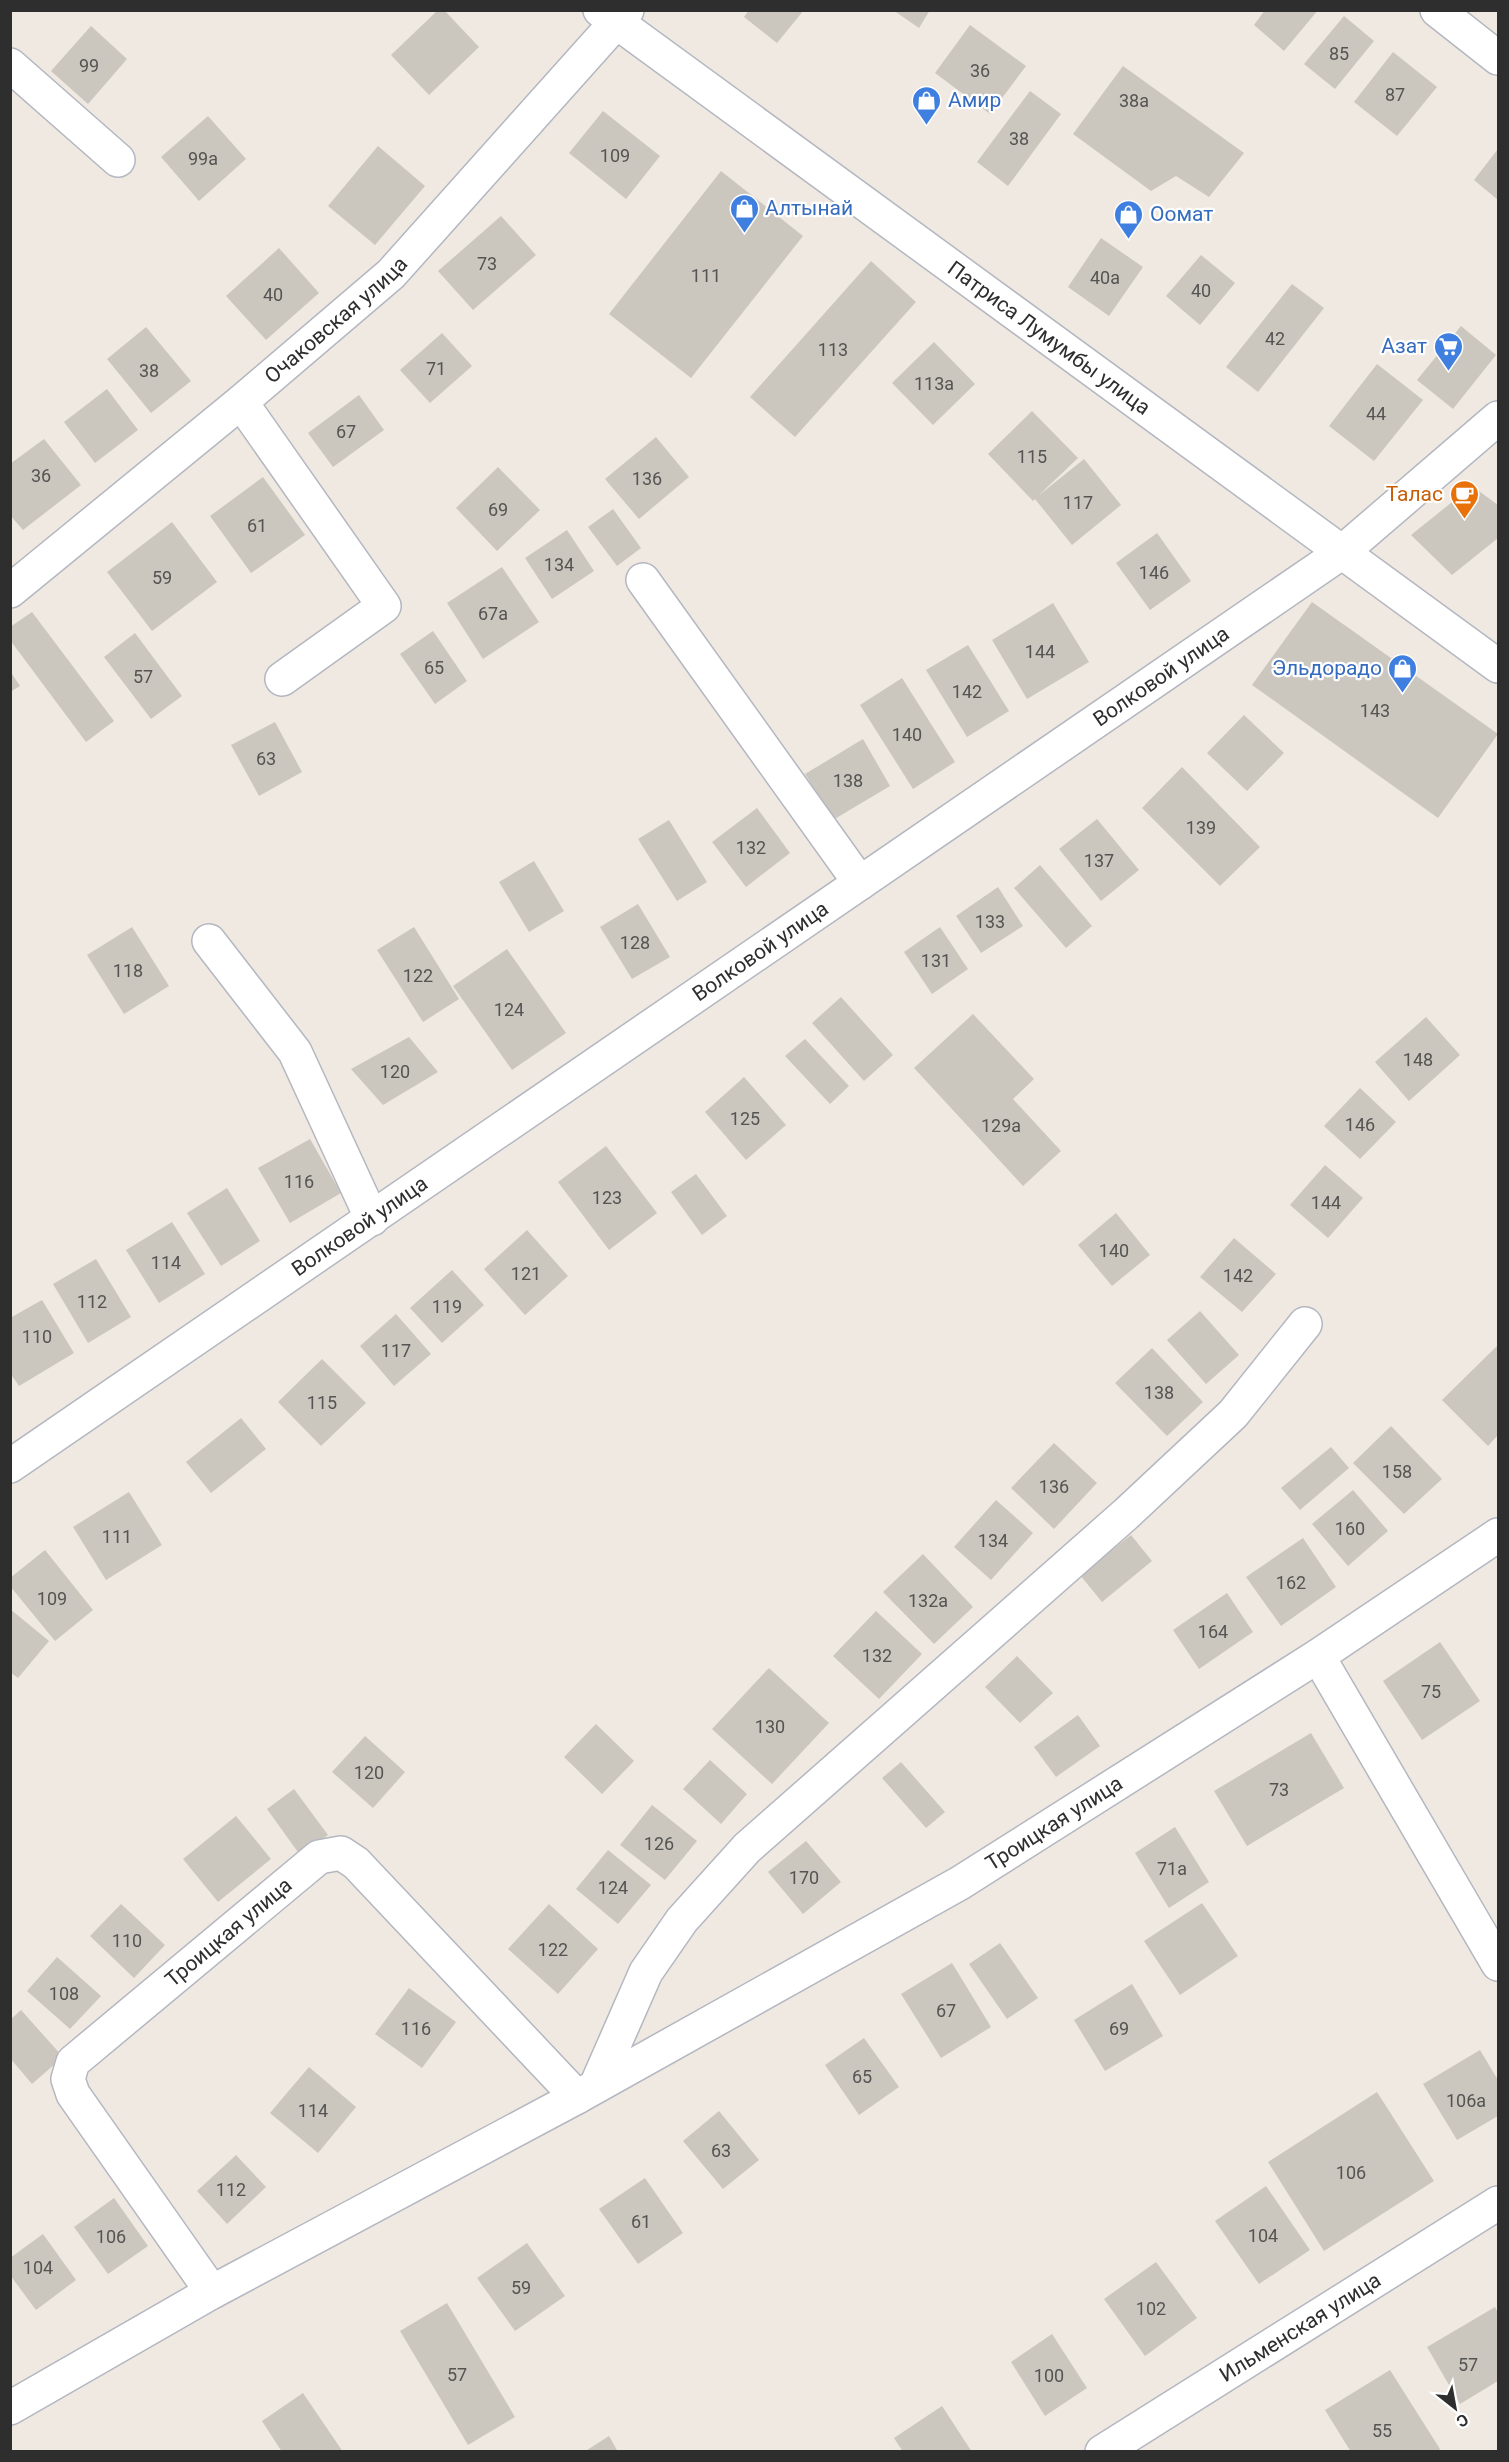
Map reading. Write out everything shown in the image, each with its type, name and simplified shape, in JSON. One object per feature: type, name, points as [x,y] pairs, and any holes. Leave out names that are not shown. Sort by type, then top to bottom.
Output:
[{"type":"street","points":[[1444,13],[1498,58]]},
{"type":"street","name":"Очаковская улица","points":[[10,591],[241,402],[391,274],[615,14]]},
{"type":"street","name":"Патриса Лумумбы улица","points":[[615,14],[1341,553],[1498,666]]},
{"type":"street","points":[[10,65],[118,160]]},
{"type":"street","points":[[241,402],[384,606],[282,679]]},
{"type":"street","name":"Волковой улица","points":[[10,1467],[1341,553],[1498,418]]},
{"type":"street","points":[[643,580],[860,883]]},
{"type":"street","points":[[209,941],[295,1052],[372,1219]]},
{"type":"street","points":[[586,2091],[646,1972],[682,1920],[747,1848],[1126,1514],[1233,1414],[1305,1324]]},
{"type":"street","name":"Троицкая улица","points":[[10,2408],[212,2292],[586,2091],[960,1883],[1317,1656],[1498,1535]]},
{"type":"street","points":[[1317,1656],[1498,1964]]},
{"type":"street","name":"Троицкая улица","points":[[212,2292],[73,2094],[68,2079],[73,2062],[319,1857],[341,1853],[356,1863],[586,2091]]},
{"type":"street","name":"Ильменская улица","points":[[1102,2451],[1498,2203]]},
{"type":"building","points":[[438,10],[444,10],[479,47],[429,95],[391,55]]},
{"type":"building","points":[[749,10],[804,10],[777,43],[744,17]]},
{"type":"building","points":[[893,10],[930,10],[919,28]]},
{"type":"building","points":[[1265,10],[1318,10],[1284,51],[1254,25]]},
{"type":"building","points":[[1344,16],[1374,41],[1335,89],[1304,64]]},
{"type":"building","points":[[970,25],[1026,66],[990,114],[935,73]]},
{"type":"building","points":[[91,26],[127,59],[88,104],[51,71]]},
{"type":"building","points":[[1393,52],[1437,87],[1397,136],[1354,102]]},
{"type":"building","points":[[1123,66],[1244,153],[1209,197],[1176,176],[1151,191],[1073,134]]},
{"type":"building","points":[[1030,91],[1061,114],[1008,186],[977,162]]},
{"type":"building","points":[[603,111],[660,156],[626,199],[569,153]]},
{"type":"building","points":[[208,116],[246,159],[199,201],[161,157]]},
{"type":"building","points":[[378,146],[425,186],[375,245],[328,206]]},
{"type":"building","points":[[1498,149],[1498,200],[1474,180]]},
{"type":"building","points":[[721,171],[803,236],[691,378],[609,314]]},
{"type":"building","points":[[501,216],[536,255],[473,310],[438,271]]},
{"type":"building","points":[[1101,238],[1143,267],[1109,316],[1068,287]]},
{"type":"building","points":[[279,248],[319,293],[266,340],[226,296]]},
{"type":"building","points":[[1201,255],[1235,283],[1200,325],[1166,296]]},
{"type":"building","points":[[871,261],[916,302],[795,437],[750,397]]},
{"type":"building","points":[[1292,284],[1324,308],[1258,392],[1226,367]]},
{"type":"building","points":[[1461,326],[1496,355],[1453,409],[1417,380]]},
{"type":"building","points":[[146,327],[191,381],[151,413],[107,359]]},
{"type":"building","points":[[442,333],[472,366],[430,403],[400,370]]},
{"type":"building","points":[[934,342],[975,384],[933,425],[892,383]]},
{"type":"building","points":[[1377,364],[1423,400],[1374,461],[1329,426]]},
{"type":"building","points":[[107,389],[138,430],[95,463],[64,422]]},
{"type":"building","points":[[359,395],[384,430],[333,467],[308,433]]},
{"type":"building","points":[[1032,411],[1078,458],[1038,496],[1084,459],[1121,505],[1072,545],[1035,499],[1033,501],[988,454]]},
{"type":"building","points":[[656,437],[689,477],[639,519],[605,479]]},
{"type":"building","points":[[44,439],[81,485],[23,530],[10,515],[10,464]]},
{"type":"building","points":[[498,467],[540,510],[497,551],[456,508]]},
{"type":"building","points":[[263,477],[305,535],[251,573],[210,516]]},
{"type":"building","name":"Талас","points":[[1472,486],[1498,505],[1498,538],[1452,575],[1411,535]]},
{"type":"building","points":[[613,509],[641,548],[617,566],[588,527]]},
{"type":"building","points":[[172,522],[217,582],[152,631],[107,572]]},
{"type":"building","points":[[567,530],[594,571],[552,599],[525,558]]},
{"type":"building","points":[[1157,533],[1191,581],[1150,610],[1116,563]]},
{"type":"building","points":[[502,567],[539,622],[483,659],[447,603]]},
{"type":"building","points":[[1312,602],[1498,734],[1438,818],[1252,685]]},
{"type":"building","points":[[1053,603],[1089,662],[1027,699],[992,640]]},
{"type":"building","points":[[32,612],[114,721],[86,742],[10,640],[10,627]]},
{"type":"building","points":[[433,631],[467,681],[435,704],[400,654]]},
{"type":"building","points":[[135,633],[182,696],[151,719],[104,657]]},
{"type":"building","points":[[968,645],[1009,711],[967,737],[926,670]]},
{"type":"building","points":[[10,671],[20,686],[10,692]]},
{"type":"building","points":[[902,678],[955,762],[913,789],[860,705]]},
{"type":"building","points":[[1244,715],[1284,753],[1247,791],[1207,753]]},
{"type":"building","points":[[275,722],[302,772],[259,796],[231,745]]},
{"type":"building","points":[[863,739],[890,786],[833,820],[805,774]]},
{"type":"building","points":[[1182,767],[1260,847],[1220,886],[1142,808]]},
{"type":"building","points":[[757,808],[790,853],[746,887],[712,842]]},
{"type":"building","points":[[1097,819],[1139,870],[1101,901],[1059,849]]},
{"type":"building","points":[[669,820],[707,882],[677,901],[638,839]]},
{"type":"building","points":[[534,861],[564,911],[529,932],[499,882]]},
{"type":"building","points":[[1040,865],[1092,926],[1066,948],[1014,888]]},
{"type":"building","points":[[998,887],[1023,926],[981,953],[956,916]]},
{"type":"building","points":[[638,904],[670,957],[632,979],[600,927]]},
{"type":"building","points":[[132,927],[169,986],[124,1014],[87,955]]},
{"type":"building","points":[[414,927],[459,999],[423,1022],[377,950]]},
{"type":"building","points":[[940,927],[968,969],[932,994],[904,952]]},
{"type":"building","points":[[507,949],[566,1033],[512,1070],[453,986]]},
{"type":"building","points":[[841,997],[893,1055],[864,1081],[812,1023]]},
{"type":"building","points":[[973,1014],[1034,1079],[1013,1099],[1061,1151],[1023,1186],[914,1068]]},
{"type":"building","points":[[1426,1017],[1460,1055],[1409,1101],[1375,1062]]},
{"type":"building","points":[[409,1037],[438,1072],[383,1105],[351,1069]]},
{"type":"building","points":[[805,1039],[849,1086],[830,1104],[785,1056]]},
{"type":"building","points":[[744,1077],[786,1125],[746,1160],[705,1112]]},
{"type":"building","points":[[1360,1088],[1396,1122],[1360,1159],[1324,1126]]},
{"type":"building","points":[[310,1139],[341,1193],[290,1223],[258,1168]]},
{"type":"building","points":[[606,1146],[657,1213],[609,1250],[558,1182]]},
{"type":"building","points":[[1325,1165],[1363,1198],[1328,1238],[1290,1205]]},
{"type":"building","points":[[696,1174],[727,1216],[702,1235],[671,1192]]},
{"type":"building","points":[[227,1188],[260,1241],[221,1266],[187,1213]]},
{"type":"building","points":[[1116,1213],[1150,1255],[1112,1286],[1078,1245]]},
{"type":"building","points":[[172,1222],[205,1274],[159,1303],[126,1250]]},
{"type":"building","points":[[527,1230],[568,1276],[525,1315],[484,1269]]},
{"type":"building","points":[[1234,1238],[1276,1274],[1242,1312],[1200,1277]]},
{"type":"building","points":[[96,1259],[131,1317],[88,1343],[53,1284]]},
{"type":"building","points":[[452,1270],[484,1305],[442,1343],[410,1308]]},
{"type":"building","points":[[42,1300],[74,1353],[19,1386],[10,1373],[10,1318]]},
{"type":"building","points":[[1200,1311],[1239,1355],[1206,1384],[1167,1340]]},
{"type":"building","points":[[396,1314],[431,1354],[394,1386],[360,1346]]},
{"type":"building","points":[[1498,1345],[1498,1435],[1488,1446],[1442,1400]]},
{"type":"building","points":[[1152,1348],[1203,1402],[1167,1436],[1115,1383]]},
{"type":"building","points":[[322,1359],[366,1403],[321,1446],[278,1402]]},
{"type":"building","points":[[241,1418],[266,1449],[211,1493],[186,1462]]},
{"type":"building","points":[[1391,1426],[1442,1479],[1404,1514],[1353,1463]]},
{"type":"building","points":[[1054,1443],[1097,1483],[1054,1529],[1011,1488]]},
{"type":"building","points":[[1331,1447],[1349,1468],[1300,1510],[1281,1488]]},
{"type":"building","points":[[1353,1490],[1388,1531],[1348,1566],[1312,1524]]},
{"type":"building","points":[[129,1492],[162,1545],[106,1580],[73,1527]]},
{"type":"building","points":[[996,1500],[1033,1533],[991,1580],[954,1547]]},
{"type":"building","points":[[1131,1535],[1152,1561],[1102,1602],[1080,1575]]},
{"type":"building","points":[[1303,1538],[1336,1587],[1281,1626],[1246,1577]]},
{"type":"building","points":[[45,1550],[93,1610],[55,1641],[10,1586],[10,1578]]},
{"type":"building","points":[[923,1554],[973,1607],[934,1644],[883,1592]]},
{"type":"building","points":[[1227,1593],[1253,1632],[1199,1669],[1173,1630]]},
{"type":"building","points":[[10,1609],[49,1641],[18,1678],[10,1672]]},
{"type":"building","points":[[876,1611],[922,1654],[879,1699],[833,1656]]},
{"type":"building","points":[[1440,1642],[1480,1701],[1422,1740],[1383,1681]]},
{"type":"building","points":[[1017,1656],[1053,1693],[1020,1723],[985,1687]]},
{"type":"building","points":[[769,1668],[829,1723],[772,1784],[712,1729]]},
{"type":"building","points":[[1078,1715],[1100,1746],[1056,1777],[1034,1747]]},
{"type":"building","points":[[596,1724],[634,1761],[602,1794],[564,1757]]},
{"type":"building","points":[[1311,1733],[1344,1788],[1247,1846],[1214,1791]]},
{"type":"building","points":[[365,1736],[405,1772],[373,1808],[332,1772]]},
{"type":"building","points":[[710,1760],[747,1794],[721,1824],[683,1789]]},
{"type":"building","points":[[901,1762],[945,1812],[926,1828],[882,1778]]},
{"type":"building","points":[[294,1789],[328,1835],[300,1855],[267,1809]]},
{"type":"building","points":[[652,1805],[697,1841],[665,1880],[620,1845]]},
{"type":"building","points":[[236,1816],[271,1859],[218,1902],[183,1859]]},
{"type":"building","points":[[1175,1827],[1209,1882],[1169,1908],[1135,1853]]},
{"type":"building","points":[[806,1841],[841,1882],[803,1914],[768,1872]]},
{"type":"building","points":[[608,1850],[651,1885],[618,1924],[576,1889]]},
{"type":"building","points":[[1202,1903],[1238,1956],[1180,1995],[1144,1941]]},
{"type":"building","points":[[121,1904],[165,1945],[134,1978],[90,1936]]},
{"type":"building","points":[[549,1904],[598,1949],[558,1994],[508,1949]]},
{"type":"building","points":[[1000,1943],[1038,1998],[1007,2019],[969,1964]]},
{"type":"building","points":[[57,1957],[101,1996],[70,2029],[27,1991]]},
{"type":"building","points":[[952,1963],[991,2027],[941,2058],[901,1994]]},
{"type":"building","points":[[1132,1984],[1163,2036],[1105,2071],[1074,2020]]},
{"type":"building","points":[[409,1988],[456,2022],[422,2068],[375,2034]]},
{"type":"building","points":[[21,2010],[63,2057],[32,2084],[10,2058],[10,2020]]},
{"type":"building","points":[[864,2038],[899,2087],[859,2115],[825,2065]]},
{"type":"building","points":[[1480,2050],[1498,2080],[1498,2116],[1457,2140],[1423,2084]]},
{"type":"building","points":[[309,2067],[356,2107],[318,2153],[270,2113]]},
{"type":"building","points":[[1377,2092],[1434,2181],[1324,2251],[1268,2162]]},
{"type":"building","points":[[719,2111],[759,2160],[723,2189],[683,2141]]},
{"type":"building","points":[[236,2155],[266,2187],[227,2224],[197,2191]]},
{"type":"building","points":[[645,2178],[683,2233],[638,2264],[599,2209]]},
{"type":"building","points":[[1266,2186],[1310,2250],[1259,2284],[1215,2221]]},
{"type":"building","points":[[114,2198],[148,2246],[108,2274],[74,2227]]},
{"type":"building","points":[[43,2234],[76,2280],[36,2310],[10,2275],[10,2258]]},
{"type":"building","points":[[527,2243],[565,2296],[515,2331],[477,2278]]},
{"type":"building","points":[[1156,2262],[1197,2318],[1145,2356],[1104,2299]]},
{"type":"building","points":[[447,2303],[515,2417],[468,2445],[400,2331]]},
{"type":"building","points":[[1495,2307],[1498,2313],[1498,2381],[1460,2404],[1427,2347]]},
{"type":"building","points":[[1052,2334],[1087,2388],[1045,2416],[1011,2362]]},
{"type":"building","points":[[1390,2370],[1440,2449],[1436,2452],[1351,2452],[1325,2410]]},
{"type":"building","points":[[303,2393],[343,2452],[282,2452],[262,2421]]},
{"type":"building","points":[[942,2406],[972,2452],[903,2452],[894,2438]]},
{"type":"building","points":[[609,2436],[618,2452],[584,2452]]},
{"type":"place","name":"Амир","points":[[927,126]]},
{"type":"place","name":"Алтынай","points":[[744,234]]},
{"type":"place","name":"Оомат","points":[[1129,240]]},
{"type":"place","name":"Азат","points":[[1448,372]]},
{"type":"place","name":"Талас","points":[[1464,520]]},
{"type":"place","name":"Эльдорадо","points":[[1403,694]]}]
